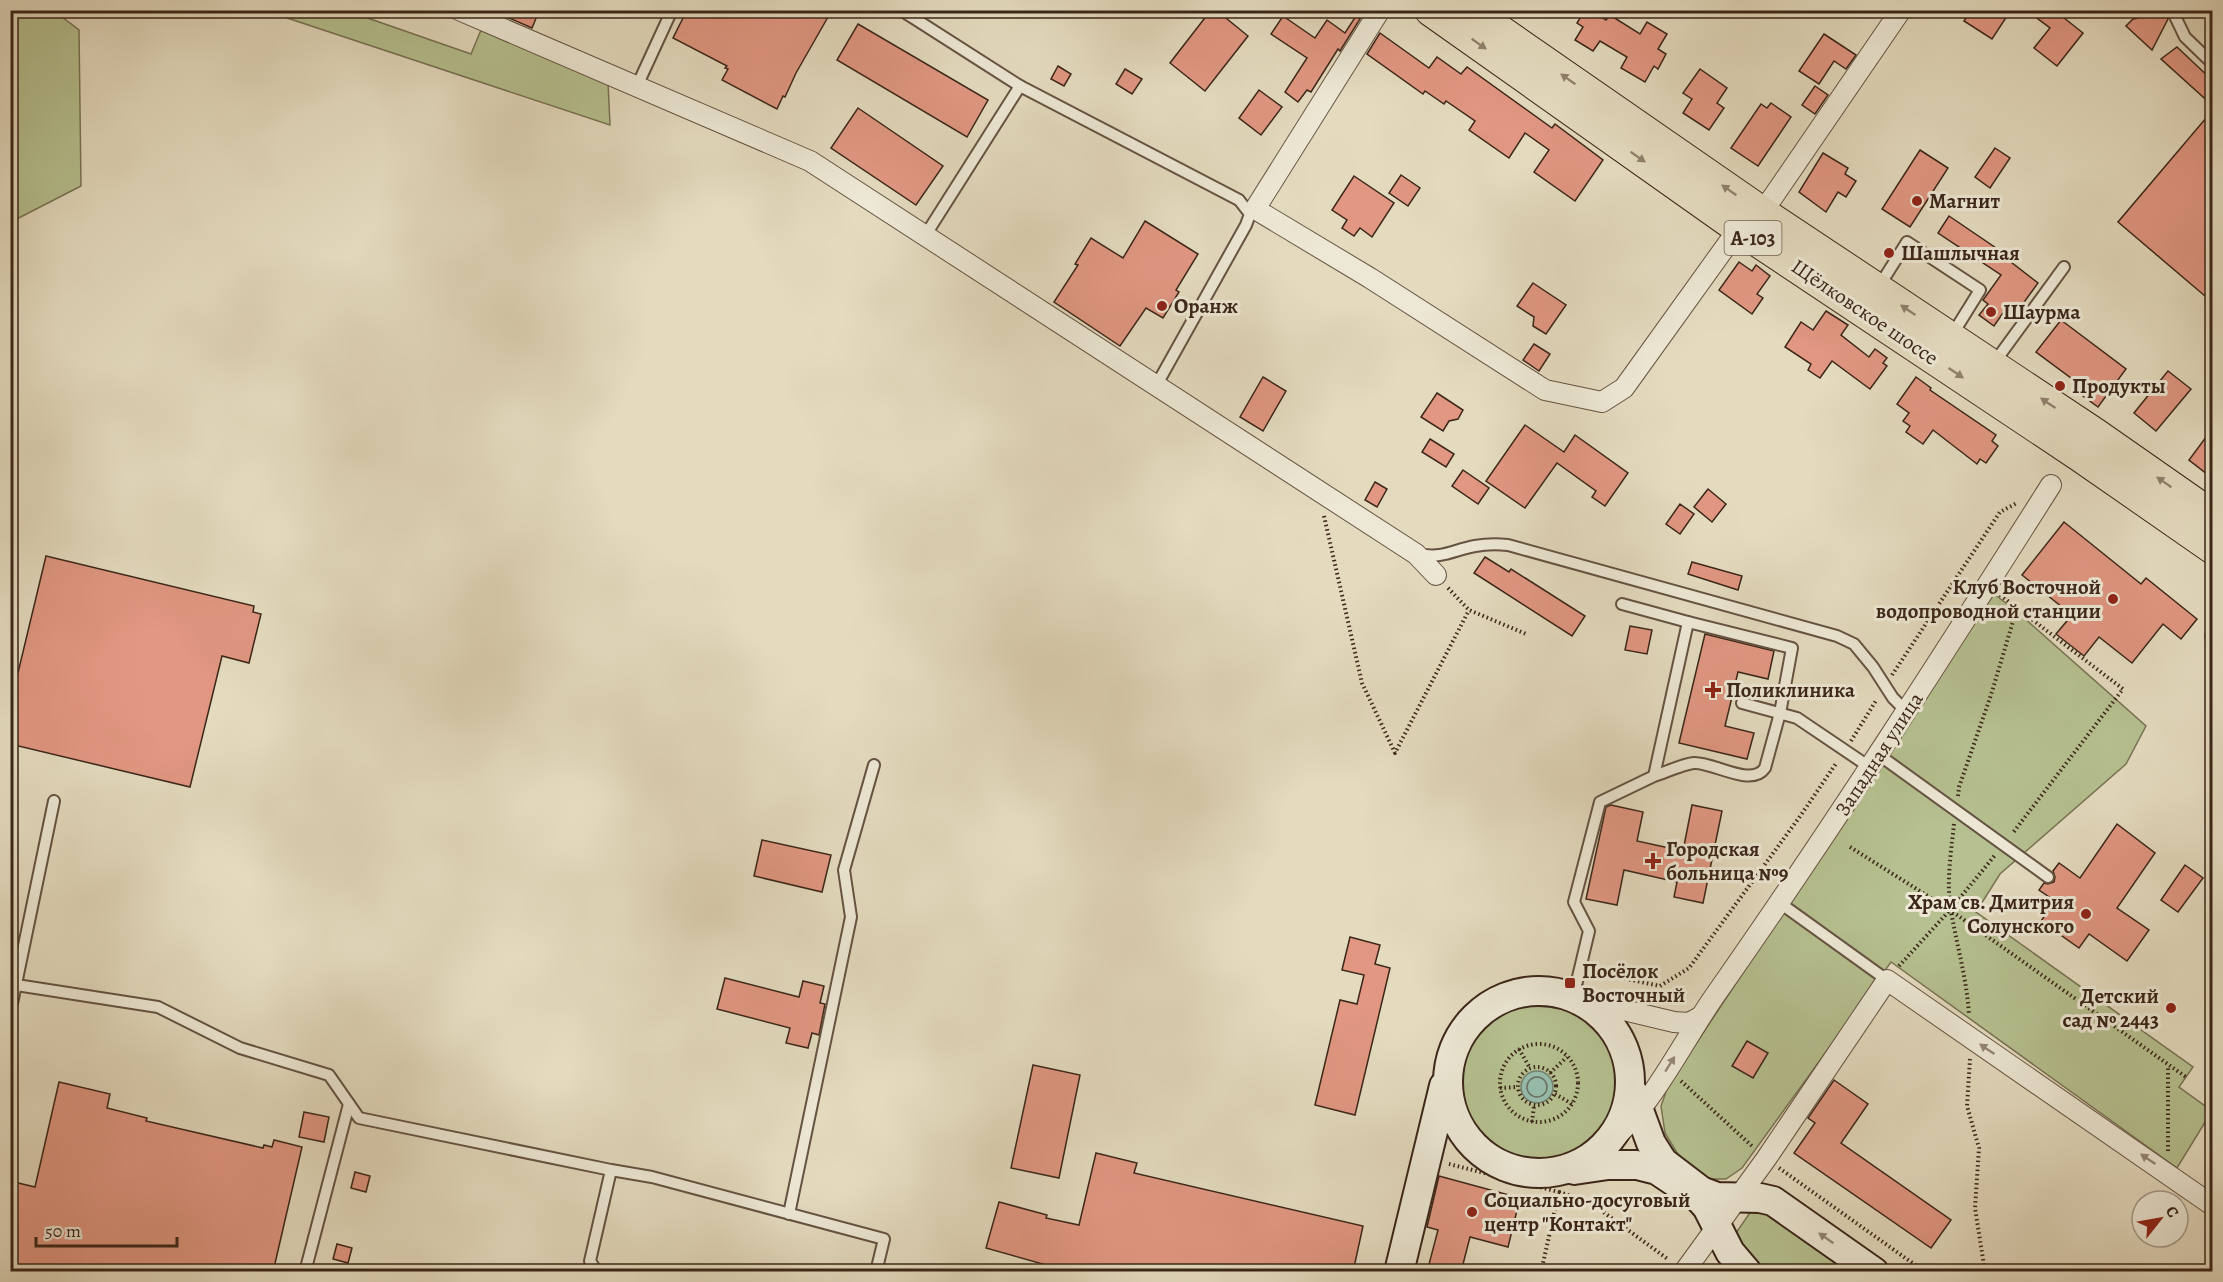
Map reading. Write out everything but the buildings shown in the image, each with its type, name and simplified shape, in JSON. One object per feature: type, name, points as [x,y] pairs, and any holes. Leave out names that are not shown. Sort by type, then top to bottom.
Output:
[{"type":"main road","name":"Щёлковское шоссе","points":[[1431,10],[1751,221],[1877,290],[2212,516]]},
{"type":"main road","name":"Щёлковское шоссе","points":[[1469,10],[1751,221],[2212,547]]},
{"type":"street","points":[[459,10],[810,161],[1416,554],[1436,575]]},
{"type":"street","points":[[1380,10],[1255,209],[1370,278],[1545,390],[1602,402],[1624,388],[1751,221],[1902,10]]},
{"type":"street","name":"Западная улица","points":[[1634,1097],[1666,1071],[1700,1017],[1875,761],[2051,485]]},
{"type":"street","points":[[1684,1271],[1766,1158],[1887,980],[2174,1174],[2212,1205]]},
{"type":"street","points":[[1399,1272],[1451,1057],[1462,1033],[1479,1013],[1514,994],[1553,992],[1674,1022],[1689,1023],[1700,1017]]},
{"type":"street","points":[[1573,998],[1600,1015],[1617,1035],[1627,1059],[1634,1097],[1651,1143],[1663,1162],[1701,1191],[1717,1197],[1773,1201],[1875,1272]]},
{"type":"street","points":[[1448,1069],[1448,1096],[1462,1133],[1479,1152],[1501,1166]]},
{"type":"street","points":[[1559,1182],[1604,1147],[1623,1118],[1628,1102],[1634,1097]]},
{"type":"street","points":[[1428,1156],[1458,1155],[1559,1182],[1608,1166],[1638,1165],[1657,1170],[1699,1198],[1707,1207],[1730,1252],[1747,1272]]},
{"type":"lane","points":[[637,86],[672,10]]},
{"type":"lane","points":[[901,10],[1020,86],[1239,200],[1250,214],[1156,386]]},
{"type":"lane","points":[[2172,10],[2186,37],[2212,63]]},
{"type":"lane","points":[[925,236],[1020,86]]},
{"type":"lane","points":[[1877,290],[1907,242],[1971,284],[1980,290],[1950,338]]},
{"type":"lane","points":[[1992,366],[2064,267]]},
{"type":"lane","points":[[1416,554],[1431,557],[1444,556],[1472,546],[1508,545],[1837,636],[1854,644],[1907,712]]},
{"type":"lane","points":[[1573,998],[1589,931],[1574,902],[1600,802],[1654,776],[1694,763],[1751,777],[1758,776],[1765,768],[1780,713],[1792,648],[1622,603]]},
{"type":"lane","points":[[1654,776],[1688,622]]},
{"type":"lane","points":[[1742,703],[1797,718],[1845,750],[1875,761],[1956,810],[2049,877]]},
{"type":"lane","points":[[789,1214],[851,917],[844,870],[874,765]]},
{"type":"lane","points":[[10,1013],[54,801]]},
{"type":"lane","points":[[1780,903],[1887,980]]},
{"type":"lane","points":[[14,985],[158,1007],[240,1048],[328,1075],[359,1118],[652,1177],[884,1239],[876,1272]]},
{"type":"lane","points":[[305,1272],[349,1104]]},
{"type":"lane","points":[[597,1272],[590,1261],[611,1170]]},
{"type":"path","points":[[1580,969],[1660,986],[1689,968],[1801,815],[2000,512],[2051,485]]},
{"type":"path","points":[[1318,490],[1362,683],[1395,753],[1468,610]]},
{"type":"path","points":[[1436,575],[1468,610],[1526,634]]},
{"type":"path","points":[[1887,980],[2004,845],[2123,689],[1987,586]]},
{"type":"path","points":[[1985,1272],[1975,1208],[1979,1148],[1967,1106],[1969,1011],[1963,965],[1950,910],[1948,880],[1959,787],[1991,695],[2017,608]]},
{"type":"path","points":[[1850,847],[1950,910],[2186,1077]]},
{"type":"path","points":[[1544,1043],[1559,1048],[1573,1062],[1579,1084],[1576,1098],[1566,1112],[1552,1121],[1532,1122],[1519,1118],[1506,1106],[1500,1088],[1500,1071],[1511,1054],[1519,1048],[1544,1043]]},
{"type":"path","points":[[1519,1048],[1530,1068]]},
{"type":"path","points":[[1550,1072],[1568,1057]]},
{"type":"path","points":[[2168,1065],[2174,1174]]},
{"type":"path","points":[[1541,1067],[1550,1072],[1556,1082],[1555,1094],[1547,1103],[1534,1106],[1522,1099],[1517,1087],[1522,1074],[1530,1068],[1541,1067]]},
{"type":"path","points":[[1680,1080],[1766,1158],[1925,1272]]},
{"type":"path","points":[[1500,1088],[1517,1087]]},
{"type":"path","points":[[1555,1094],[1572,1104]]},
{"type":"path","points":[[1532,1122],[1534,1106]]},
{"type":"path","points":[[1428,1156],[1559,1182],[1684,1271]]},
{"type":"path","points":[[1541,1272],[1559,1182]]},
{"type":"shaded area","points":[[11,10],[54,11],[79,30],[81,186],[11,222]]},
{"type":"shaded area","points":[[266,11],[355,11],[359,15],[471,54],[481,30],[608,82],[610,125]]},
{"type":"shaded area","points":[[1994,594],[2146,726],[2126,764],[2000,874],[1976,912],[2193,1067],[2179,1087],[2212,1111],[2177,1168],[1891,962],[1742,1168],[1726,1179],[1710,1179],[1682,1161],[1665,1133],[1661,1106],[1668,1086]]},
{"type":"shaded area","points":[[1539,1004],[1570,1010],[1596,1028],[1614,1054],[1620,1085],[1614,1116],[1596,1142],[1570,1160],[1539,1166],[1508,1160],[1482,1142],[1464,1116],[1458,1085],[1464,1054],[1482,1028],[1508,1010]]},
{"type":"shaded area","points":[[1759,1207],[1860,1271],[1760,1271],[1734,1236],[1749,1214]]},
{"type":"water","points":[[1537,1071],[1548,1076],[1553,1087],[1548,1098],[1537,1103],[1526,1098],[1521,1087],[1526,1076]]},
{"type":"place","name":"Магнит","points":[[1917,201]]},
{"type":"place","name":"Шашлычная","points":[[1889,253]]},
{"type":"place","name":"Оранж","points":[[1162,306]]},
{"type":"place","name":"Шаурма","points":[[1991,312]]},
{"type":"place","name":"Продукты","points":[[2060,386]]},
{"type":"place","name":"Клуб Восточной водопроводной станции","points":[[2113,599]]},
{"type":"place","name":"Поликлиника","points":[[1713,690]]},
{"type":"place","name":"Городская больница №9","points":[[1653,861]]},
{"type":"place","name":"Храм св. Дмитрия Солунского","points":[[2086,914]]},
{"type":"place","name":"Посёлок Восточный","points":[[1570,983]]},
{"type":"place","name":"Детский сад № 2443","points":[[2171,1008]]},
{"type":"place","name":"Социально-досуговый центр \"Контакт\"","points":[[1472,1212]]}]
